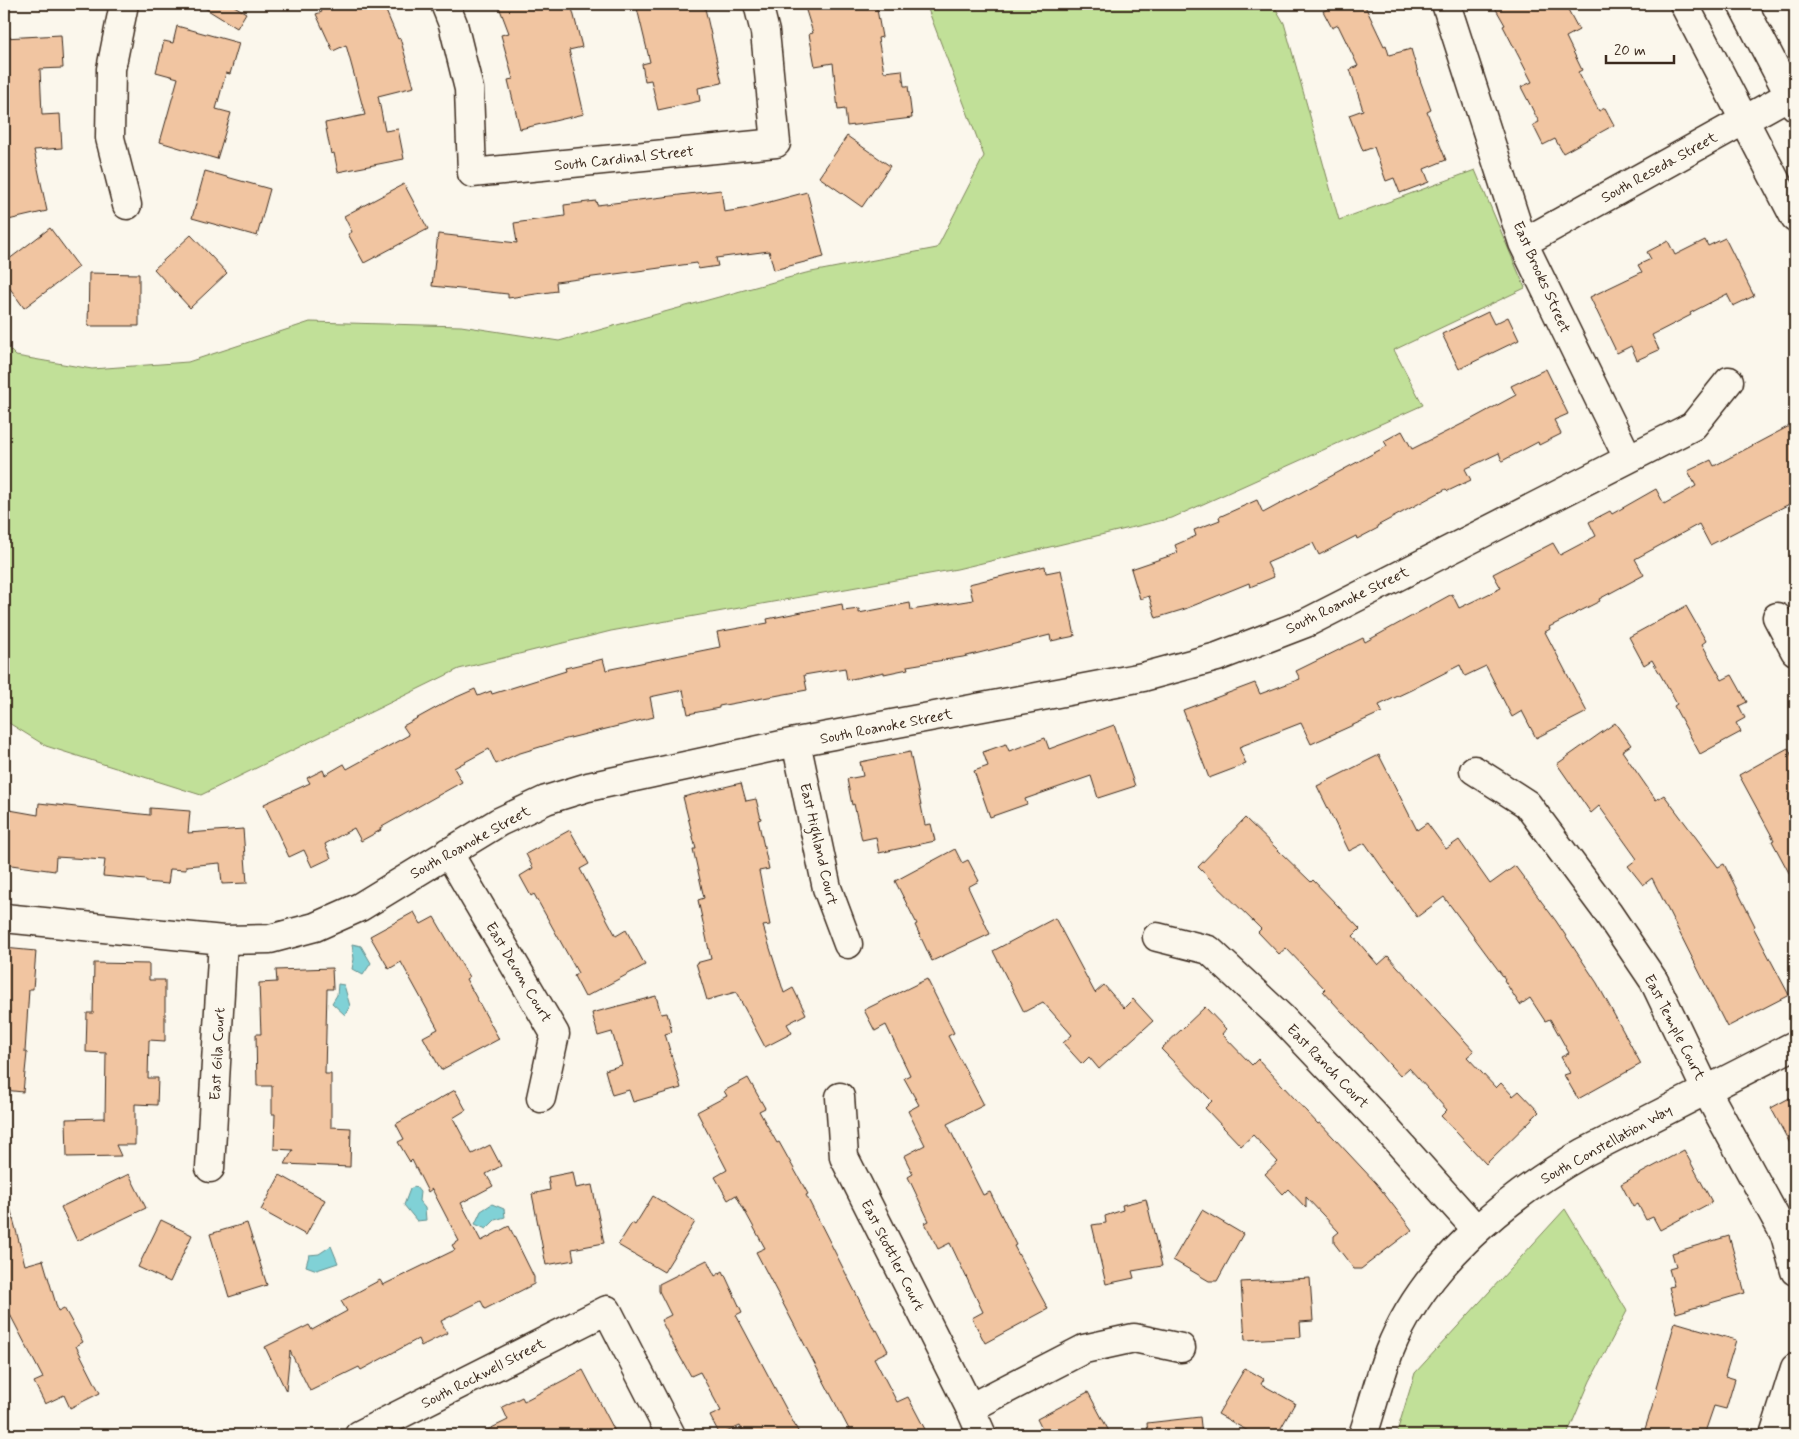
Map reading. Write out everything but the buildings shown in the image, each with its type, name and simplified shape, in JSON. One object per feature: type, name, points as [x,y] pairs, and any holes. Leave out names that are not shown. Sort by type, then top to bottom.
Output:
[{"type":"street","points":[[124,4],[112,69],[110,138],[128,205]]},
{"type":"street","name":"South Cardinal Street","points":[[445,4],[453,24],[469,89],[472,173],[776,143],[765,32],[758,4]]},
{"type":"street","name":"East Brooks Street","points":[[1446,4],[1523,242],[1628,458]]},
{"type":"street","points":[[1684,4],[1795,218]]},
{"type":"street","points":[[1742,4],[1793,98]]},
{"type":"street","name":"South Reseda Street","points":[[1523,242],[1744,120],[1793,98]]},
{"type":"street","name":"South Roanoke Street","points":[[4,918],[223,940],[270,939],[315,927],[360,907],[499,822],[555,798],[588,787],[796,742],[1142,678],[1217,657],[1306,623],[1693,426],[1729,381]]},
{"type":"street","points":[[1778,617],[1795,652]]},
{"type":"street","name":"East Highland Court","points":[[796,742],[827,888],[848,944]]},
{"type":"street","name":"East Temple Court","points":[[1474,770],[1527,804],[1608,913],[1654,981],[1706,1090],[1785,1234],[1795,1270]]},
{"type":"street","name":"East Devon Court","points":[[448,852],[555,1034],[541,1098]]},
{"type":"street","name":"East Ranch Court","points":[[1157,937],[1209,950],[1288,1024],[1375,1116],[1476,1229]]},
{"type":"street","name":"East Gila Court","points":[[210,1168],[223,940]]},
{"type":"street","name":"South Constellation Way","points":[[1363,1435],[1389,1351],[1410,1311],[1430,1282],[1476,1229],[1520,1193],[1552,1171],[1585,1152],[1795,1044]]},
{"type":"street","name":"East Stottler Court","points":[[840,1097],[844,1157],[982,1435]]},
{"type":"street","name":"South Rockwell Street","points":[[359,1435],[607,1310],[671,1435]]},
{"type":"street","points":[[970,1408],[1084,1349],[1134,1338],[1181,1348]]},
{"type":"street","points":[[1774,1435],[1795,1368]]},
{"type":"green space","points":[[926,4],[1273,4],[1284,23],[1339,220],[1475,170],[1525,288],[1394,350],[1423,405],[1172,518],[957,569],[611,631],[459,669],[201,795],[46,746],[4,720],[4,344],[16,356],[92,369],[188,362],[310,322],[461,326],[559,341],[806,273],[937,248],[984,156]]},
{"type":"green space","points":[[1565,1209],[1627,1311],[1590,1381],[1567,1435],[1396,1435],[1415,1373]]},
{"type":"water","points":[[352,944],[361,946],[371,963],[363,975],[352,969],[354,959]]},
{"type":"water","points":[[338,984],[344,985],[350,1006],[345,1015],[332,1003],[337,995]]},
{"type":"water","points":[[415,1186],[420,1192],[419,1201],[425,1208],[426,1220],[417,1221],[404,1205],[410,1189]]},
{"type":"water","points":[[492,1204],[504,1209],[505,1217],[495,1220],[486,1229],[475,1224],[481,1211]]},
{"type":"water","points":[[331,1246],[338,1263],[317,1270],[306,1266],[309,1255],[319,1254]]}]
